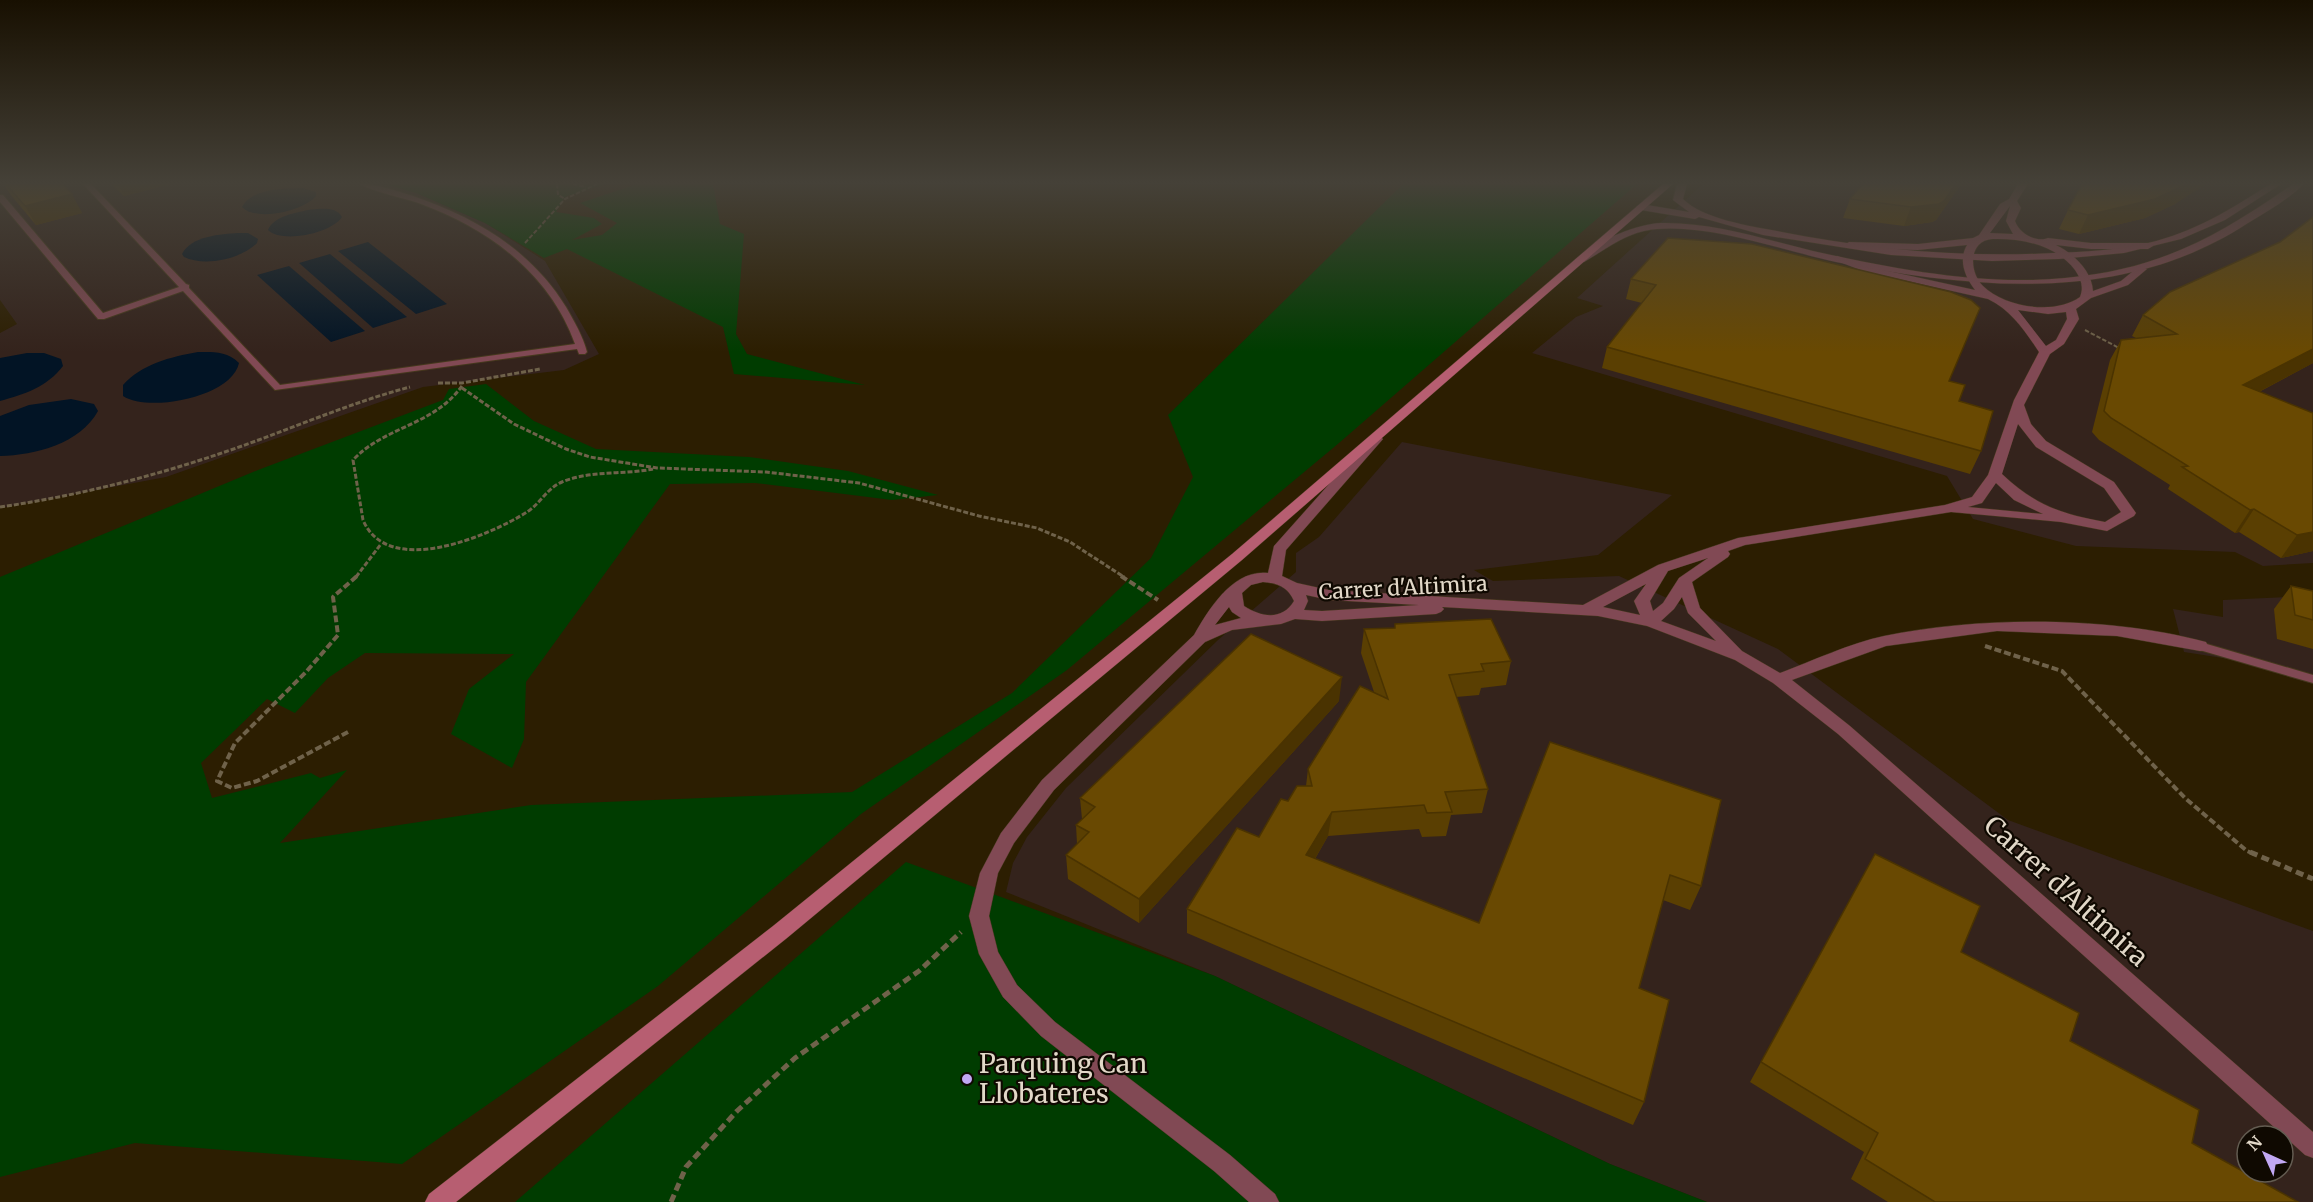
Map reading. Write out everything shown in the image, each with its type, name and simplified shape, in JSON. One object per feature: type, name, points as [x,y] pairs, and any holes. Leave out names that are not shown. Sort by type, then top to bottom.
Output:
[{"type":"main road","points":[[437,1202],[780,932],[1237,557],[1603,240]]},
{"type":"street","points":[[1580,260],[1616,240]]},
{"type":"street","points":[[1755,240],[1834,258],[1974,281],[2034,284],[2086,280],[2142,269],[2212,240]]},
{"type":"street","points":[[1809,240],[1887,253],[1969,258],[2067,256],[2148,246],[2167,240]]},
{"type":"street","points":[[1829,244],[1918,247],[1971,240]]},
{"type":"street","points":[[1978,240],[1969,258],[1969,268],[1974,281],[2022,320],[2045,352]]},
{"type":"street","points":[[1834,258],[1867,269],[2040,310],[2070,308],[2082,303],[2087,296],[2086,280],[2067,256],[2037,240]]},
{"type":"street","points":[[2038,240],[2091,246],[2148,246]]},
{"type":"street","points":[[2087,296],[2106,291],[2136,276],[2142,269]]},
{"type":"street","points":[[1586,610],[1663,568],[1743,541],[1947,509],[1977,500],[1995,475],[2018,405],[2045,352],[2060,342],[2071,322],[2074,315],[2070,308]]},
{"type":"street","points":[[1947,509],[2065,519],[2107,527],[2128,513],[2109,485],[2041,444],[2025,425],[2018,405]]},
{"type":"street","points":[[1274,578],[1279,549],[1388,428]]},
{"type":"street","points":[[1995,475],[2019,497],[2065,519]]},
{"type":"street","points":[[1663,568],[1642,601],[1650,622],[1669,606],[1684,581],[1743,541]]},
{"type":"street","points":[[1200,638],[1229,625],[1285,618],[1293,614],[1301,601],[1294,587],[1274,578],[1252,579],[1236,588],[1209,622],[1200,638],[1048,784],[1026,811],[1007,838],[990,873],[979,916],[989,954],[1010,991],[1048,1029],[1222,1163],[1267,1202]]},
{"type":"street","points":[[1684,581],[1693,610],[1741,656]]},
{"type":"street","name":"Carrer d'Altimira","points":[[1294,587],[1329,595],[1586,610],[1650,622],[1741,656],[1779,679],[1844,730],[2313,1146]]},
{"type":"street","points":[[1236,588],[1233,595],[1237,609],[1254,619],[1264,621]]},
{"type":"street","name":"Carrer d'Altimira","points":[[1293,614],[1322,616],[1515,605]]},
{"type":"street","points":[[1779,679],[1884,641],[1997,626],[2117,631],[2200,646]]},
{"type":"lane","points":[[36,240],[101,317],[186,287]]},
{"type":"lane","points":[[141,240],[278,388],[582,350],[563,308],[541,274],[514,251],[496,240]]},
{"type":"lane","points":[[2200,646],[2313,679]]},
{"type":"path","points":[[514,251],[527,240]]},
{"type":"path","points":[[2071,322],[2127,352]]},
{"type":"path","points":[[429,383],[462,383],[462,388],[514,424],[566,449],[590,457],[657,468],[766,472],[859,483],[979,516],[1037,528],[1070,542],[1172,609]]},
{"type":"path","points":[[0,507],[75,495],[160,474],[383,394],[418,386]]},
{"type":"path","points":[[462,388],[433,414],[374,442],[358,452],[353,460],[365,527],[381,544],[402,549],[428,549],[452,545],[513,521],[534,507],[550,487],[568,479],[657,468]]},
{"type":"path","points":[[348,732],[256,781],[232,788],[217,781],[235,743],[306,672],[338,635],[333,597],[356,578],[381,544]]},
{"type":"path","points":[[1944,633],[2062,671],[2185,798],[2247,851],[2313,879]]},
{"type":"path","points":[[671,1202],[686,1167],[737,1111],[795,1058],[919,971],[979,916]]},
{"type":"shaded area","points":[[0,240],[512,240],[545,261],[599,354],[564,370],[423,387],[166,477],[0,508],[0,333],[17,324],[0,300]]},
{"type":"shaded area","points":[[1641,240],[2313,240],[2313,563],[2263,566],[2235,552],[2076,546],[1973,519],[1947,476],[1532,353],[1576,317],[1603,306],[1577,298]]},
{"type":"shaded area","points":[[1402,442],[1672,495],[1598,555],[1474,570],[1493,581],[1619,576],[1778,649],[2008,820],[2313,931],[2313,1202],[1707,1202],[1610,1164],[1215,976],[1006,892],[1013,863],[1027,837],[1066,788],[1218,640],[1296,572],[1296,553],[1319,537]]},
{"type":"shaded area","points":[[2313,596],[2313,684],[2229,659],[2184,652],[2173,609],[2223,617],[2223,600]]},
{"type":"green space","points":[[514,240],[744,240],[736,334],[747,354],[865,385],[734,374],[723,327],[567,249],[544,258]]},
{"type":"green space","points":[[1346,240],[1572,240],[1339,443],[1067,670],[861,814],[658,986],[402,1164],[135,1143],[0,1177],[0,577],[258,470],[443,400],[449,389],[486,384],[534,421],[596,449],[749,457],[848,471],[938,495],[892,500],[755,483],[670,484],[526,682],[524,739],[512,768],[451,734],[469,689],[514,654],[365,653],[328,678],[295,713],[267,699],[201,763],[212,798],[311,773],[320,778],[347,770],[280,843],[531,805],[852,792],[1012,693],[1151,558],[1193,477],[1168,415]]},
{"type":"green space","points":[[906,862],[1215,976],[1610,1164],[1707,1202],[515,1202]]},
{"type":"water","points":[[199,240],[258,240],[250,249],[242,253],[212,261],[184,257],[182,254],[192,243]]},
{"type":"water","points":[[368,242],[447,304],[416,314],[338,251]]},
{"type":"water","points":[[330,254],[407,317],[373,328],[299,263]]},
{"type":"water","points":[[289,266],[365,331],[331,342],[257,275]]},
{"type":"water","points":[[198,352],[225,354],[239,363],[233,375],[222,385],[188,399],[151,403],[135,401],[123,396],[123,385],[139,372],[167,359]]},
{"type":"water","points":[[27,353],[44,353],[61,359],[63,366],[43,384],[0,401],[0,358]]},
{"type":"water","points":[[71,399],[94,404],[98,411],[80,432],[55,446],[42,450],[0,456],[0,416],[29,405]]},
{"type":"building","points":[[1666,240],[1697,240],[1752,244],[1951,292],[1971,300],[1980,308],[1949,381],[1965,385],[1959,401],[1993,411],[1981,451],[1607,347],[1656,285],[1631,279]]},
{"type":"building","points":[[2313,240],[2313,349],[2243,385],[2313,413],[2313,532],[2297,535],[2254,509],[2250,510],[2182,467],[2188,466],[2111,418],[2104,411],[2121,340],[2177,334],[2143,315],[2170,292],[2280,242]]},
{"type":"building","points":[[2291,586],[2313,591],[2313,620],[2295,615]]},
{"type":"building","points":[[1491,619],[1511,661],[1481,664],[1484,671],[1449,675],[1488,789],[1445,792],[1452,812],[1427,813],[1424,805],[1332,812],[1306,855],[1479,923],[1550,742],[1721,800],[1701,886],[1670,875],[1639,988],[1669,1000],[1644,1102],[1187,909],[1237,828],[1259,837],[1281,799],[1288,801],[1297,786],[1312,786],[1308,769],[1360,686],[1388,699],[1364,629],[1395,628],[1395,624]]},
{"type":"building","points":[[1251,634],[1342,677],[1139,899],[1066,855],[1089,832],[1076,825],[1095,807],[1080,798]]},
{"type":"building","points":[[1875,854],[1980,906],[1961,952],[2079,1013],[2070,1041],[2199,1110],[2192,1143],[2235,1167],[2235,1184],[2266,1184],[2298,1202],[1935,1202],[1865,1159],[1878,1133],[1761,1062]]},
{"type":"place","name":"Parquing Can Llobateres","points":[[967,1079]]}]
